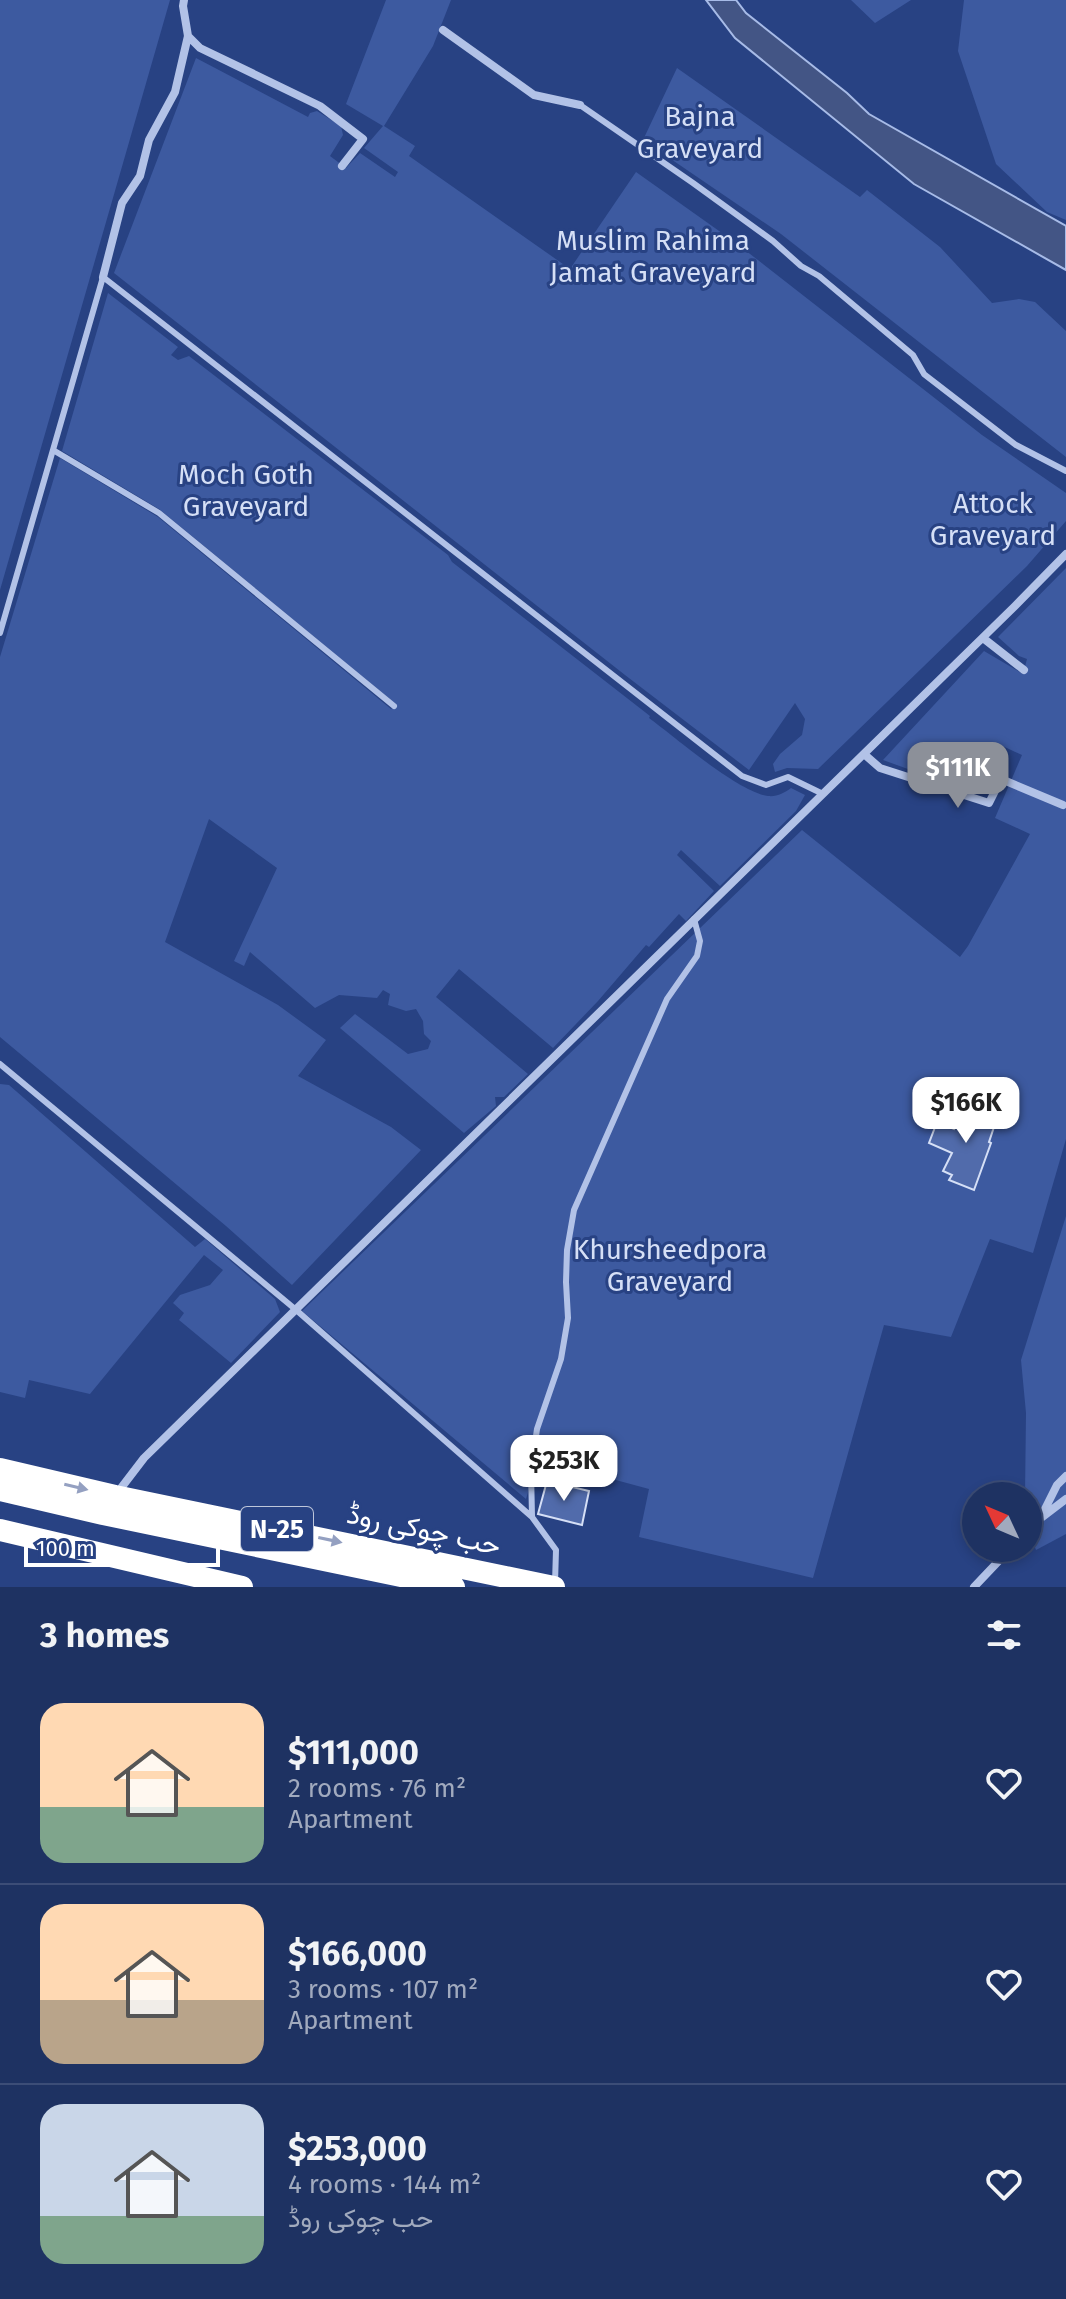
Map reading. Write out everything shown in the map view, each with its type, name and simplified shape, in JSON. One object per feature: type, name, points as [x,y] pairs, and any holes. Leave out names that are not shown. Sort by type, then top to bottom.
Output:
[{"type":"highway","name":"حب چوکی روڈ","points":[[0,1469],[115,1496],[555,1587]]},
{"type":"highway","points":[[0,1490],[454,1587]]},
{"type":"highway","points":[[0,1530],[242,1587]]},
{"type":"street","points":[[103,277],[122,203],[140,176],[149,140],[175,92],[188,36],[184,0]]},
{"type":"street","points":[[443,30],[534,95],[580,105]]},
{"type":"street","points":[[188,36],[200,48],[320,106],[363,139],[342,166]]},
{"type":"street","points":[[115,1496],[144,1458],[1066,554]]},
{"type":"street","points":[[983,638],[1024,670]]},
{"type":"street","points":[[864,754],[880,768],[989,803],[1001,779],[1063,805]]},
{"type":"street","points":[[1042,1516],[1057,1485],[1066,1476]]},
{"type":"street","points":[[1042,1517],[1066,1499]]},
{"type":"street","points":[[974,1587],[998,1562]]},
{"type":"lane","points":[[580,105],[819,276],[913,355],[924,374],[1016,445],[1066,471]]},
{"type":"lane","points":[[0,633],[103,277],[742,776],[766,785],[788,777],[823,794]]},
{"type":"lane","points":[[53,450],[159,513],[394,706]]},
{"type":"lane","points":[[532,1517],[531,1471],[537,1429],[561,1359],[568,1318],[567,1250],[574,1210],[667,999],[697,956],[700,941],[694,919]]},
{"type":"lane","points":[[0,1064],[295,1309],[532,1517],[556,1550],[555,1587]]},
{"type":"green space","points":[[0,0],[170,0],[0,590]]},
{"type":"green space","points":[[386,0],[451,0],[433,46],[384,126],[415,146],[409,156],[570,269],[636,172],[736,243],[982,435],[1066,493],[1066,521],[1027,566],[818,769],[787,768],[775,772],[773,764],[780,754],[802,735],[805,719],[795,703],[749,770],[114,273],[196,58],[308,117],[317,111],[341,126],[343,135],[330,156],[346,168],[360,153],[395,177],[398,172],[364,148],[383,126],[346,104]]},
{"type":"green space","points":[[851,0],[911,0],[875,23]]},
{"type":"green space","points":[[964,0],[1066,0],[1066,220],[1047,212],[996,164],[958,51]]},
{"type":"green space","name":"Bajna Graveyard","points":[[677,68],[860,197],[867,190],[940,247],[992,303],[1019,299],[1035,302],[1066,331],[1066,457],[781,234],[643,140]]},
{"type":"green space","name":"Moch Goth Graveyard","points":[[108,293],[178,347],[171,355],[178,360],[189,356],[448,555],[452,562],[707,763],[755,792],[774,796],[791,788],[805,795],[796,811],[720,886],[681,850],[677,855],[714,891],[686,921],[679,914],[649,947],[646,945],[553,1048],[459,969],[436,997],[528,1074],[504,1097],[495,1097],[496,1106],[464,1133],[340,1028],[355,1014],[408,1054],[428,1049],[431,1041],[424,1034],[423,1021],[416,1009],[406,1011],[388,1005],[390,994],[383,990],[377,998],[339,995],[315,1008],[250,952],[244,966],[234,961],[277,868],[209,819],[165,942],[278,1005],[326,1040],[298,1076],[391,1127],[421,1150],[292,1285],[0,1037],[0,657],[60,458],[158,517],[391,709],[396,704],[159,509],[62,451]]},
{"type":"green space","name":"Khursheedpora Graveyard","points":[[1066,568],[1066,1139],[1033,1253],[990,1239],[951,1337],[884,1325],[813,1578],[639,1537],[649,1489],[538,1459],[526,1499],[302,1311],[802,830],[960,957],[1030,834],[995,818],[1022,755],[996,743],[974,793],[883,760],[984,651],[1023,674],[1027,659],[1019,656],[998,637]]},
{"type":"green space","points":[[0,1084],[9,1085],[195,1247],[205,1239],[275,1299],[280,1312],[231,1363],[179,1320],[184,1313],[173,1303],[180,1295],[210,1285],[223,1270],[204,1255],[90,1394],[29,1380],[25,1398],[0,1392]]},
{"type":"green space","points":[[1066,1216],[1066,1534],[1042,1547],[1042,1482],[1025,1482],[1026,1413],[1021,1360]]},
{"type":"shaded area","points":[[706,0],[736,0],[746,13],[869,114],[1066,226],[1066,270],[914,184],[735,38]]},
{"type":"building","points":[[989,1106],[1000,1109],[974,1190],[949,1180],[952,1175],[943,1171],[952,1153],[929,1143],[937,1122],[954,1129],[962,1110],[985,1119]]},
{"type":"building","points":[[547,1481],[589,1491],[582,1525],[538,1514]]},
{"type":"park label","name":"Muslim Rahima Jamat Graveyard","points":[[653,256]]},
{"type":"park label","name":"Attock Graveyard","points":[[993,519]]}]
